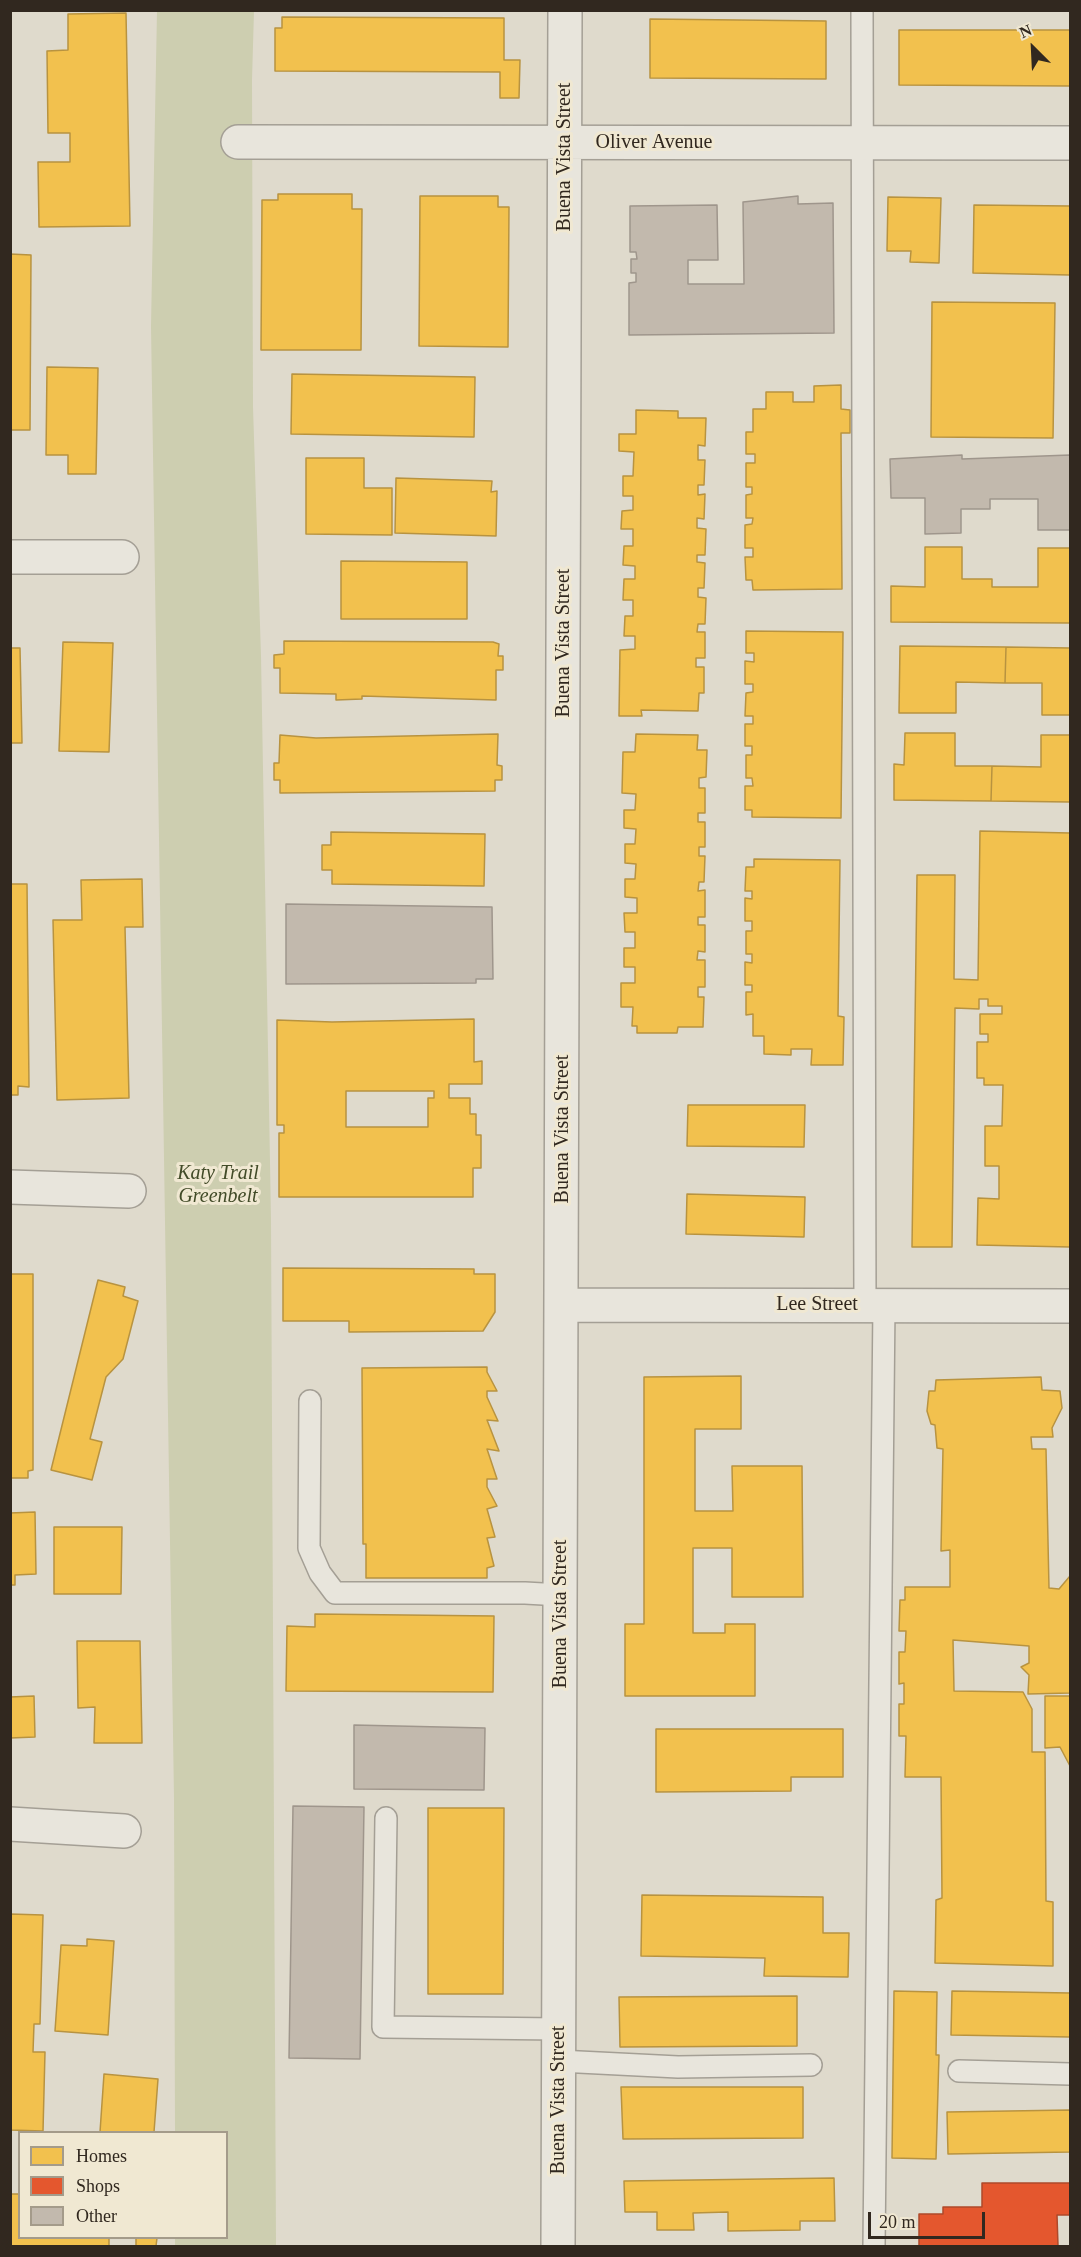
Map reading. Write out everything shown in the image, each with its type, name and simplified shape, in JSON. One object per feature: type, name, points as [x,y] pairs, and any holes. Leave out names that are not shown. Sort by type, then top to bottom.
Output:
[{"type":"street","name":"Buena Vista Street","points":[[558,2247],[563,1305],[565,10]]},
{"type":"street","name":"Oliver Avenue","points":[[238,142],[1071,143]]},
{"type":"street","points":[[10,557],[122,557]]},
{"type":"street","points":[[10,1187],[129,1191]]},
{"type":"street","name":"Lee Street","points":[[563,1305],[1071,1306]]},
{"type":"street","points":[[10,1824],[124,1831]]},
{"type":"lane","points":[[862,10],[874,1305],[874,2247]]},
{"type":"lane","points":[[310,1401],[309,1548],[320,1573],[335,1593],[561,1595]]},
{"type":"lane","points":[[386,1818],[383,2027],[559,2029]]},
{"type":"lane","points":[[559,2061],[678,2067],[811,2065]]},
{"type":"lane","points":[[959,2071],[1071,2074]]},
{"type":"green space","name":"Katy Trail Greenbelt","points":[[157,11],[254,11],[252,80],[253,407],[261,656],[271,1219],[276,2246],[175,2246],[175,2239],[228,2239],[228,2131],[175,2131],[174,1798],[151,326]]},
{"type":"building: Homes","points":[[126,13],[130,226],[39,227],[38,162],[70,162],[70,133],[48,133],[47,51],[68,50],[68,14]]},
{"type":"building: Homes","points":[[282,17],[504,18],[504,60],[520,60],[519,98],[500,98],[500,72],[275,71],[275,28],[282,28]]},
{"type":"building: Homes","points":[[650,19],[826,21],[826,79],[650,78]]},
{"type":"building: Homes","points":[[899,30],[1070,30],[1070,86],[899,85]]},
{"type":"building: Homes","points":[[278,194],[352,194],[352,209],[362,209],[361,350],[261,350],[262,200],[278,200]]},
{"type":"building: Homes","points":[[420,196],[498,196],[498,207],[509,207],[508,347],[419,346]]},
{"type":"building: Homes","points":[[888,197],[941,198],[939,263],[910,262],[911,251],[887,251]]},
{"type":"building: Homes","points":[[974,205],[1070,206],[1070,275],[973,273]]},
{"type":"building: Homes","points":[[10,254],[31,255],[30,430],[10,430]]},
{"type":"building: Homes","points":[[932,302],[1055,303],[1053,438],[931,437]]},
{"type":"building: Homes","points":[[47,367],[98,368],[96,474],[68,474],[68,455],[46,455]]},
{"type":"building: Homes","points":[[292,374],[475,377],[474,437],[291,434]]},
{"type":"building: Homes","points":[[841,385],[841,409],[850,410],[850,433],[841,433],[842,589],[753,590],[752,580],[746,580],[745,557],[753,557],[753,548],[745,548],[745,525],[752,524],[753,518],[746,518],[746,495],[752,494],[752,487],[746,487],[746,463],[755,463],[755,454],[746,454],[746,432],[753,432],[753,409],[766,409],[766,392],[793,392],[793,402],[814,402],[814,386]]},
{"type":"building: Homes","points":[[636,410],[678,411],[678,418],[706,418],[705,446],[698,445],[698,460],[705,460],[704,485],[698,485],[698,495],[705,494],[704,519],[697,518],[697,528],[706,529],[705,555],[697,555],[697,562],[705,563],[704,588],[698,588],[698,597],[706,598],[705,624],[698,624],[697,632],[705,632],[705,658],[696,658],[696,667],[704,667],[704,693],[699,693],[698,711],[641,710],[642,716],[619,716],[620,650],[635,649],[635,636],[624,636],[625,616],[633,616],[633,600],[623,600],[624,579],[635,579],[635,566],[623,565],[624,546],[633,546],[633,529],[621,529],[622,511],[633,510],[633,496],[623,496],[623,476],[633,476],[634,452],[619,451],[619,434],[636,434]]},
{"type":"building: Homes","points":[[306,458],[364,458],[364,488],[392,488],[392,535],[306,534]]},
{"type":"building: Homes","points":[[396,478],[492,481],[491,492],[497,491],[496,536],[395,533]]},
{"type":"building: Homes","points":[[925,547],[962,547],[962,579],[992,579],[992,587],[1038,587],[1038,548],[1070,548],[1070,623],[891,622],[891,586],[925,587]]},
{"type":"building: Homes","points":[[341,561],[467,562],[467,619],[341,619]]},
{"type":"building: Homes","points":[[746,631],[843,632],[841,818],[752,817],[752,810],[745,810],[745,786],[753,786],[752,778],[746,778],[746,755],[752,755],[752,746],[745,746],[745,724],[753,724],[753,716],[745,716],[746,693],[753,692],[753,684],[745,684],[745,661],[754,662],[754,653],[746,653]]},
{"type":"building: Homes","points":[[284,641],[493,642],[499,644],[498,656],[503,656],[503,670],[496,670],[496,700],[362,696],[362,699],[336,700],[336,694],[280,693],[280,668],[274,668],[274,655],[284,654]]},
{"type":"building: Homes","points":[[63,642],[113,643],[109,752],[59,751]]},
{"type":"building: Homes","points":[[900,646],[1006,647],[1005,683],[956,682],[956,713],[899,713]]},
{"type":"building: Homes","points":[[1006,647],[1070,648],[1070,715],[1042,715],[1042,683],[1005,683]]},
{"type":"building: Homes","points":[[10,648],[20,648],[22,743],[10,743]]},
{"type":"building: Homes","points":[[905,733],[955,733],[955,766],[992,766],[991,801],[894,800],[894,764],[904,765]]},
{"type":"building: Homes","points":[[498,734],[497,765],[502,766],[502,780],[495,780],[495,791],[280,793],[280,780],[274,780],[274,763],[279,763],[280,735],[316,738]]},
{"type":"building: Homes","points":[[636,734],[698,735],[697,750],[707,750],[706,777],[699,778],[699,788],[705,788],[705,813],[698,813],[698,822],[705,822],[705,847],[699,847],[699,856],[705,856],[704,882],[699,882],[698,891],[705,890],[705,917],[698,917],[698,925],[705,925],[705,952],[698,951],[697,960],[705,960],[705,987],[698,987],[698,997],[704,997],[703,1027],[678,1027],[677,1033],[637,1033],[637,1026],[632,1026],[633,1007],[621,1007],[621,983],[635,983],[635,967],[624,967],[624,948],[635,948],[635,932],[625,932],[624,913],[637,913],[637,898],[625,897],[625,879],[635,879],[636,864],[625,863],[625,844],[635,844],[636,829],[624,828],[624,810],[635,810],[636,794],[622,793],[623,752],[635,752]]},
{"type":"building: Homes","points":[[1041,735],[1070,735],[1070,802],[991,801],[992,766],[1041,767]]},
{"type":"building: Homes","points":[[980,831],[1070,833],[1070,1247],[977,1245],[978,1198],[999,1199],[999,1166],[985,1166],[985,1126],[1002,1126],[1003,1085],[984,1085],[984,1078],[977,1078],[977,1042],[988,1042],[988,1034],[980,1034],[980,1014],[1002,1014],[1002,1006],[988,1006],[988,999],[979,999],[979,1009],[955,1008],[952,1247],[912,1247],[917,875],[955,875],[954,979],[978,980]]},
{"type":"building: Homes","points":[[331,832],[485,834],[484,886],[332,884],[332,870],[322,870],[322,845],[331,845]]},
{"type":"building: Homes","points":[[754,859],[840,860],[838,1016],[844,1017],[843,1065],[811,1065],[812,1049],[791,1049],[791,1055],[764,1054],[764,1036],[753,1036],[753,1014],[746,1015],[746,992],[752,992],[752,985],[745,985],[745,962],[752,963],[752,954],[746,954],[746,931],[752,931],[752,921],[745,921],[745,898],[752,899],[752,891],[745,891],[746,867],[754,867]]},
{"type":"building: Homes","points":[[142,879],[143,927],[125,927],[129,1098],[57,1100],[53,920],[82,920],[81,880]]},
{"type":"building: Homes","points":[[10,884],[27,884],[29,1087],[18,1086],[18,1095],[10,1095]]},
{"type":"building: Homes","points":[[474,1019],[474,1062],[482,1061],[482,1084],[449,1084],[449,1098],[470,1098],[470,1114],[476,1114],[476,1135],[481,1135],[481,1168],[473,1168],[473,1197],[279,1197],[279,1133],[284,1133],[284,1125],[277,1125],[277,1020],[332,1022]],"holes":[[[346,1091],[434,1091],[434,1098],[428,1098],[428,1127],[346,1127]]]},
{"type":"building: Homes","points":[[688,1105],[805,1105],[804,1147],[687,1146]]},
{"type":"building: Homes","points":[[687,1194],[805,1197],[804,1237],[686,1234]]},
{"type":"building: Homes","points":[[283,1268],[474,1269],[474,1274],[495,1274],[495,1312],[483,1331],[349,1332],[349,1321],[283,1321]]},
{"type":"building: Homes","points":[[10,1274],[33,1274],[33,1470],[28,1471],[28,1478],[10,1478]]},
{"type":"building: Homes","points":[[98,1280],[125,1287],[123,1296],[138,1301],[123,1359],[106,1377],[90,1439],[102,1442],[92,1480],[51,1470]]},
{"type":"building: Homes","points":[[487,1367],[487,1372],[497,1391],[487,1391],[487,1397],[498,1421],[487,1420],[499,1451],[487,1449],[497,1479],[487,1479],[487,1487],[497,1506],[487,1509],[495,1537],[487,1538],[494,1566],[487,1568],[487,1578],[366,1578],[366,1544],[363,1544],[362,1368]]},
{"type":"building: Homes","points":[[741,1376],[741,1429],[695,1429],[695,1511],[733,1511],[732,1466],[802,1466],[803,1597],[732,1597],[732,1548],[693,1548],[693,1633],[725,1633],[725,1624],[755,1624],[755,1696],[625,1696],[625,1624],[644,1624],[644,1377]]},
{"type":"building: Homes","points":[[1041,1377],[1042,1390],[1060,1391],[1062,1408],[1052,1428],[1053,1437],[1031,1437],[1032,1449],[1046,1449],[1049,1588],[1059,1589],[1070,1576],[1070,1693],[1028,1694],[1029,1675],[1021,1667],[1029,1663],[1029,1646],[953,1640],[954,1691],[1023,1692],[1032,1709],[1032,1752],[1045,1752],[1046,1901],[1053,1902],[1053,1966],[935,1963],[936,1900],[942,1898],[941,1777],[905,1777],[906,1736],[899,1736],[899,1704],[904,1704],[904,1683],[899,1684],[899,1652],[905,1652],[906,1631],[899,1631],[900,1600],[905,1600],[905,1587],[950,1587],[950,1550],[941,1551],[943,1449],[937,1448],[935,1425],[931,1424],[927,1411],[929,1391],[935,1391],[936,1380]]},
{"type":"building: Homes","points":[[35,1512],[36,1574],[15,1575],[15,1585],[10,1585],[10,1513]]},
{"type":"building: Homes","points":[[54,1527],[122,1527],[121,1594],[54,1594]]},
{"type":"building: Homes","points":[[315,1614],[494,1616],[493,1692],[286,1691],[287,1626],[315,1627]]},
{"type":"building: Homes","points":[[77,1641],[140,1641],[142,1743],[94,1743],[95,1707],[78,1708]]},
{"type":"building: Homes","points":[[34,1696],[35,1737],[10,1738],[10,1697]]},
{"type":"building: Homes","points":[[1045,1696],[1070,1696],[1070,1766],[1060,1747],[1045,1748]]},
{"type":"building: Homes","points":[[656,1729],[843,1729],[843,1777],[791,1777],[791,1791],[656,1792]]},
{"type":"building: Homes","points":[[428,1808],[504,1808],[503,1994],[428,1994]]},
{"type":"building: Homes","points":[[642,1895],[823,1897],[823,1933],[849,1933],[848,1977],[764,1976],[765,1958],[641,1956]]},
{"type":"building: Homes","points":[[10,1914],[43,1915],[40,2024],[34,2024],[33,2052],[45,2052],[43,2131],[10,2130]]},
{"type":"building: Homes","points":[[87,1939],[114,1941],[108,2035],[55,2031],[61,1945],[87,1946]]},
{"type":"building: Homes","points":[[894,1991],[937,1992],[936,2055],[939,2055],[936,2159],[892,2158]]},
{"type":"building: Homes","points":[[952,1991],[1070,1993],[1070,2037],[951,2035]]},
{"type":"building: Homes","points":[[797,1996],[797,2046],[620,2047],[619,1997]]},
{"type":"building: Homes","points":[[104,2074],[158,2079],[154,2131],[100,2131]]},
{"type":"building: Homes","points":[[621,2087],[803,2087],[803,2138],[623,2139]]},
{"type":"building: Homes","points":[[1070,2110],[1070,2152],[948,2154],[947,2112]]},
{"type":"building: Homes","points":[[834,2178],[835,2221],[800,2221],[800,2230],[728,2231],[728,2212],[693,2213],[694,2230],[657,2230],[657,2212],[625,2212],[624,2181]]},
{"type":"building: Homes","points":[[10,2194],[18,2194],[18,2239],[109,2239],[109,2246],[10,2246]]},
{"type":"building: Homes","points":[[136,2239],[157,2239],[156,2246],[136,2246]]},
{"type":"building: Shops","points":[[982,2183],[1070,2183],[1070,2215],[1057,2215],[1058,2246],[919,2246],[919,2214],[943,2214],[943,2207],[982,2207]]},
{"type":"building: Other","points":[[798,196],[798,204],[833,203],[834,333],[629,335],[629,283],[636,282],[636,273],[631,273],[631,259],[637,259],[636,252],[630,252],[630,206],[717,205],[718,260],[688,260],[688,284],[744,284],[743,202]]},
{"type":"building: Other","points":[[962,455],[962,459],[1070,455],[1070,530],[1038,530],[1038,499],[990,499],[990,509],[961,509],[961,533],[925,534],[925,498],[891,498],[890,459]]},
{"type":"building: Other","points":[[286,904],[492,907],[493,979],[476,979],[476,983],[286,984]]},
{"type":"building: Other","points":[[354,1725],[485,1728],[484,1790],[354,1789]]},
{"type":"building: Other","points":[[293,1806],[364,1807],[360,2059],[289,2058]]}]
